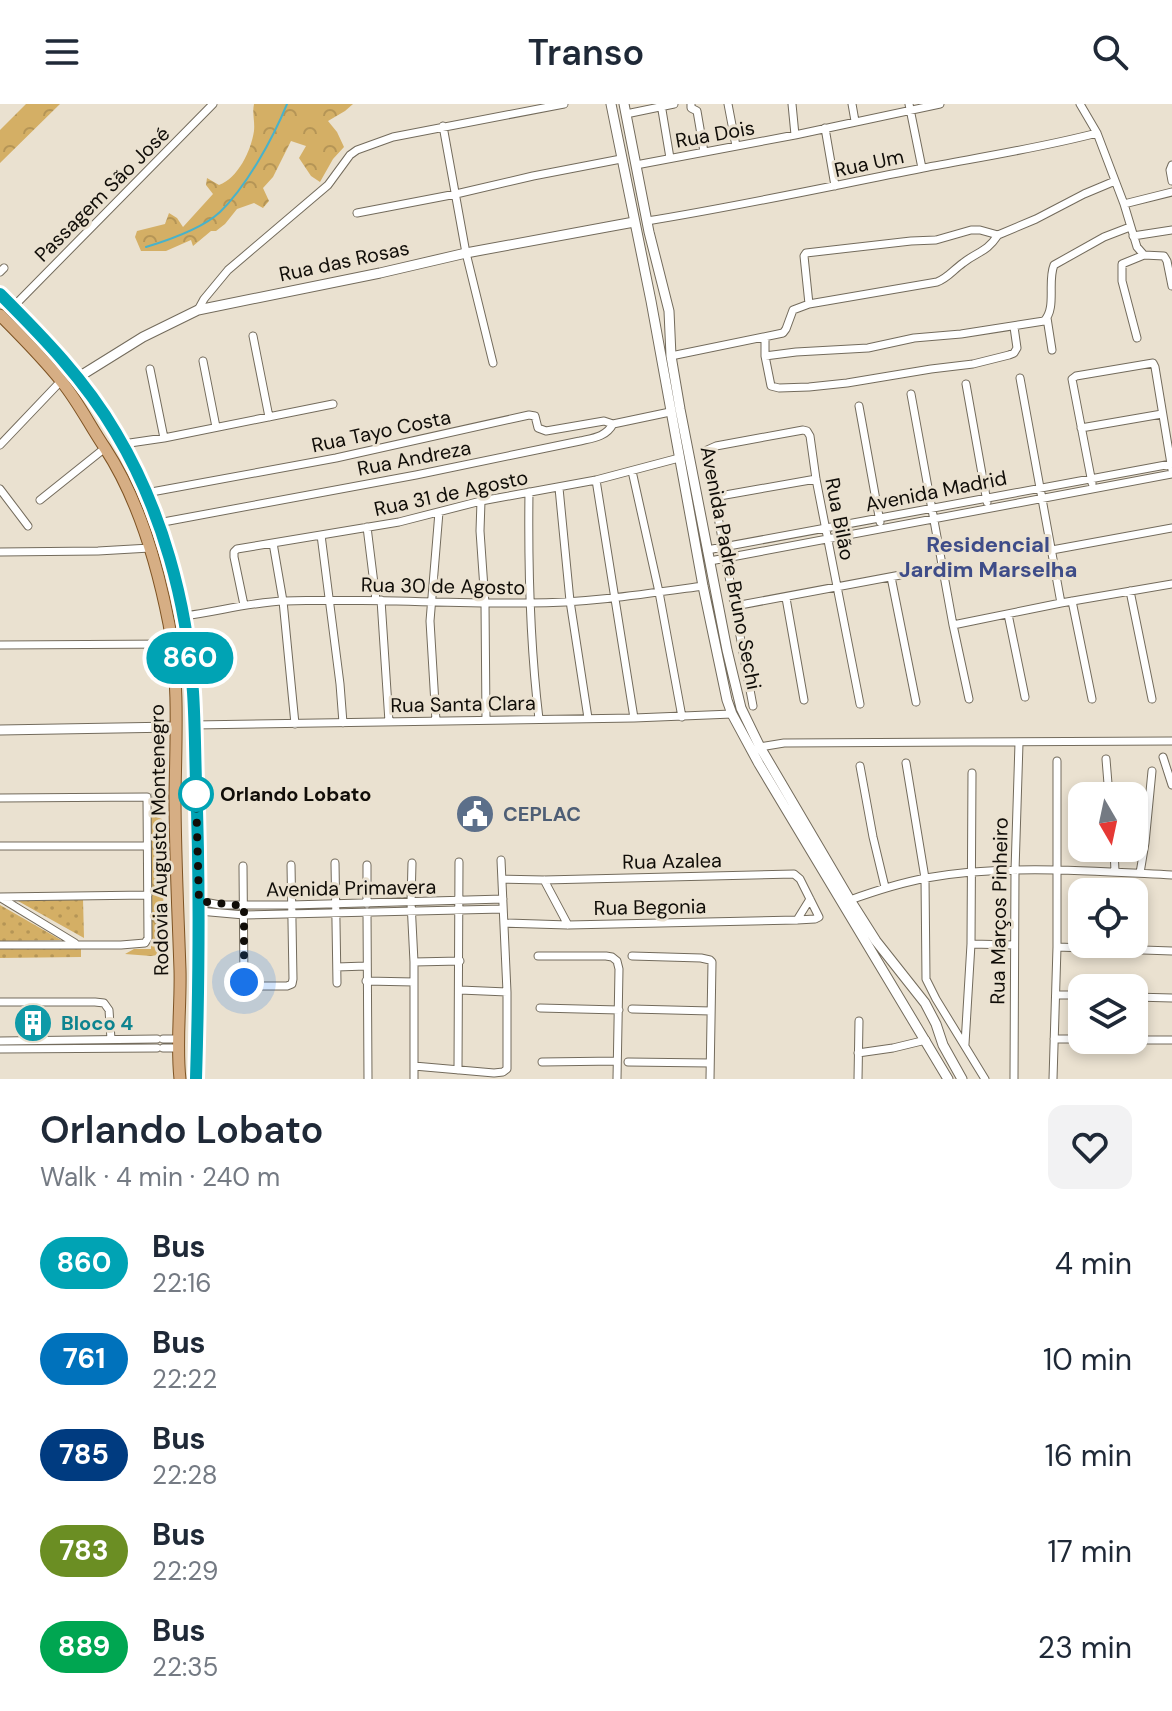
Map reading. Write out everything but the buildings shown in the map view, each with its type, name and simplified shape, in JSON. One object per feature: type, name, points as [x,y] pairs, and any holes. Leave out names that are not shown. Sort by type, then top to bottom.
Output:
[{"type":"main road","name":"Avenida Padre Bruno Sechi","points":[[611,104],[703,586],[732,714],[948,1079]]},
{"type":"main road","name":"Avenida Padre Bruno Sechi","points":[[625,109],[667,302],[671,356],[707,550],[741,708],[760,747],[850,900],[876,941],[925,1003],[962,1079]]},
{"type":"main road","name":"Rua das Rosas","points":[[77,378],[143,337],[198,310],[466,253],[634,222]]},
{"type":"main road","name":"Rodovia Augusto Montenegro","points":[[0,293],[60,355],[123,444],[146,493],[172,566],[190,662],[194,725],[199,906],[196,1079]]},
{"type":"main road","points":[[651,301],[655,306],[667,302]]},
{"type":"main road","points":[[653,318],[663,314],[669,318]]},
{"type":"main road","name":"Rodovia Augusto Montenegro","points":[[0,315],[61,381],[126,484],[145,530],[165,605],[172,644],[175,727],[180,1079]]},
{"type":"main road","points":[[0,730],[175,727]]},
{"type":"main road","points":[[176,768],[195,767]]},
{"type":"main road","points":[[180,968],[198,967]]},
{"type":"main road","points":[[909,1014],[925,1003]]},
{"type":"street","name":"Passagem São José","points":[[13,307],[213,104]]},
{"type":"street","points":[[198,310],[228,270],[328,185],[357,150],[393,137],[564,104]]},
{"type":"street","points":[[625,109],[674,104]]},
{"type":"street","points":[[691,104],[691,108],[697,111],[704,152]]},
{"type":"street","points":[[728,104],[736,146]]},
{"type":"street","points":[[792,104],[795,135]]},
{"type":"street","points":[[852,104],[855,121]]},
{"type":"street","name":"Rua Dois","points":[[636,165],[795,135],[910,107],[940,104]]},
{"type":"street","points":[[1080,104],[1097,133],[1137,247],[1144,255]]},
{"type":"street","points":[[661,105],[670,158]]},
{"type":"street","points":[[910,107],[922,168]]},
{"type":"street","points":[[443,126],[466,253],[493,363]]},
{"type":"street","points":[[825,128],[835,186]]},
{"type":"street","name":"Rua Um","points":[[647,221],[727,208],[1097,133]]},
{"type":"street","points":[[357,213],[621,159]]},
{"type":"street","points":[[1172,165],[1172,181]]},
{"type":"street","points":[[671,356],[783,333],[793,310],[809,304],[937,282],[950,276],[963,262],[986,250],[998,235],[1115,181]]},
{"type":"street","points":[[1124,204],[1172,192]]},
{"type":"street","points":[[809,304],[804,267],[806,253],[936,240],[971,230],[998,235]]},
{"type":"street","points":[[765,356],[868,348],[921,337],[1044,321],[1050,312],[1050,279],[1054,265],[1104,237],[1132,231],[1172,230]]},
{"type":"street","points":[[1137,338],[1121,271],[1124,262],[1144,255],[1164,256],[1171,271],[1172,286]]},
{"type":"street","points":[[1047,318],[1052,350]]},
{"type":"street","points":[[765,338],[769,384],[776,388],[827,386],[973,364],[1014,353],[1017,348],[1014,327]]},
{"type":"street","points":[[253,336],[269,417]]},
{"type":"street","points":[[203,361],[216,427]]},
{"type":"street","points":[[1093,489],[1072,379],[1076,376],[1153,363],[1172,469]]},
{"type":"street","points":[[150,369],[164,438]]},
{"type":"street","points":[[1020,378],[1061,603]]},
{"type":"street","points":[[0,445],[61,381]]},
{"type":"street","points":[[966,384],[989,508]]},
{"type":"street","points":[[911,394],[969,699]]},
{"type":"street","points":[[123,444],[333,404]]},
{"type":"street","points":[[859,406],[881,528]]},
{"type":"street","name":"Rua Andreza","points":[[158,523],[580,441],[601,436],[613,424],[670,412]]},
{"type":"street","points":[[1081,428],[1162,414]]},
{"type":"street","name":"Rua Tayo Costa","points":[[146,493],[336,458],[529,415],[535,416],[538,428],[546,431],[604,421],[613,424]]},
{"type":"street","name":"Rua Bilão","points":[[714,497],[707,450],[803,430],[810,436],[860,704]]},
{"type":"street","points":[[40,500],[105,448]]},
{"type":"street","name":"Rua 31 de Agosto","points":[[244,605],[234,557],[237,549],[399,522],[481,501],[596,480],[679,458]]},
{"type":"street","name":"Avenida Madrid","points":[[707,550],[1039,487],[1172,469]]},
{"type":"street","name":"Avenida Madrid","points":[[710,561],[1093,489],[1172,469]]},
{"type":"street","points":[[632,471],[682,717]]},
{"type":"street","points":[[753,706],[714,497],[816,479]]},
{"type":"street","points":[[596,480],[634,718]]},
{"type":"street","points":[[559,488],[570,601],[588,718]]},
{"type":"street","points":[[0,489],[28,526]]},
{"type":"street","points":[[529,492],[531,603],[539,719]]},
{"type":"street","points":[[481,501],[486,720]]},
{"type":"street","points":[[436,721],[431,602],[439,512]]},
{"type":"street","points":[[367,527],[379,600],[389,722]]},
{"type":"street","points":[[1052,550],[1172,528]]},
{"type":"street","points":[[321,535],[343,723]]},
{"type":"street","points":[[273,543],[283,601],[295,724]]},
{"type":"street","points":[[0,552],[150,548]]},
{"type":"street","points":[[735,606],[943,567]]},
{"type":"street","points":[[891,577],[916,702]]},
{"type":"street","points":[[953,625],[1172,584]]},
{"type":"street","name":"Rua 30 de Agosto","points":[[183,616],[283,601],[531,603],[615,598],[703,586]]},
{"type":"street","points":[[1130,591],[1152,699]]},
{"type":"street","points":[[786,598],[804,700]]},
{"type":"street","points":[[1072,601],[1092,699]]},
{"type":"street","points":[[1008,614],[1025,697]]},
{"type":"street","points":[[0,645],[172,644]]},
{"type":"street","name":"Rua Santa Clara","points":[[194,725],[732,714]]},
{"type":"street","points":[[760,747],[784,743],[1172,741]]},
{"type":"street","name":"Rua Marços Pinheiro","points":[[1014,1079],[1019,743]]},
{"type":"street","points":[[1163,757],[1172,785]]},
{"type":"street","points":[[1106,759],[1108,782]]},
{"type":"street","points":[[1053,1079],[1057,761]]},
{"type":"street","points":[[906,763],[925,878],[926,979],[985,1079]]},
{"type":"street","points":[[860,766],[885,887]]},
{"type":"street","points":[[1140,873],[1152,771]]},
{"type":"street","points":[[965,1046],[971,944],[972,773]]},
{"type":"street","points":[[0,798],[147,797],[148,895],[147,942],[0,945]]},
{"type":"street","points":[[0,846],[147,846]]},
{"type":"street","points":[[414,1066],[494,1073],[503,1072],[508,1067],[501,860]]},
{"type":"street","points":[[458,1070],[459,862]]},
{"type":"street","points":[[1115,862],[1115,872]]},
{"type":"street","points":[[335,863],[337,983]]},
{"type":"street","points":[[412,863],[414,1079]]},
{"type":"street","points":[[243,866],[244,982],[248,986],[287,986],[292,984],[293,979],[291,865]]},
{"type":"street","points":[[367,865],[368,1079]]},
{"type":"street","points":[[850,900],[885,887],[925,878],[972,873],[1057,871],[1172,875]]},
{"type":"street","name":"Rua Azalea","points":[[502,879],[794,874],[800,879],[819,915]]},
{"type":"street","points":[[544,880],[568,925]]},
{"type":"street","points":[[0,897],[148,895]]},
{"type":"street","points":[[0,897],[77,945]]},
{"type":"street","name":"Avenida Primavera","points":[[460,906],[503,899]]},
{"type":"street","points":[[797,920],[810,899]]},
{"type":"street","name":"Avenida Primavera","points":[[199,906],[291,910]]},
{"type":"street","name":"Avenida Primavera","points":[[199,906],[244,915],[367,908],[460,906],[503,909]]},
{"type":"street","name":"Rua Begonia","points":[[504,923],[568,925],[797,920],[818,919],[819,915]]},
{"type":"street","points":[[971,944],[1014,945]]},
{"type":"street","points":[[1057,947],[1172,951]]},
{"type":"street","points":[[538,956],[615,958],[619,969],[617,1079]]},
{"type":"street","points":[[632,956],[710,960],[710,1079]]},
{"type":"street","points":[[414,962],[460,961]]},
{"type":"street","points":[[337,967],[366,966]]},
{"type":"street","points":[[366,981],[414,982]]},
{"type":"street","points":[[460,990],[507,992]]},
{"type":"street","points":[[1056,995],[1068,995]]},
{"type":"street","points":[[1148,997],[1172,998]]},
{"type":"street","points":[[0,1002],[100,1002],[108,1006],[111,1039]]},
{"type":"street","points":[[540,1008],[619,1010]]},
{"type":"street","points":[[632,1009],[711,1011]]},
{"type":"street","points":[[858,1079],[859,1021]]},
{"type":"street","points":[[0,1041],[111,1039],[157,1044]]},
{"type":"street","points":[[1054,1039],[1068,1039]]},
{"type":"street","points":[[858,1053],[926,1040]]},
{"type":"street","points":[[1148,1040],[1172,1040]]},
{"type":"street","points":[[0,1049],[178,1044]]},
{"type":"street","points":[[542,1062],[617,1061]]},
{"type":"street","points":[[628,1062],[710,1063]]},
{"type":"green space","points":[[26,104],[60,104],[0,163],[0,130]]},
{"type":"green space","points":[[254,104],[353,104],[328,121],[344,147],[320,182],[311,176],[299,158],[306,146],[291,141],[273,177],[263,188],[269,201],[263,208],[254,203],[237,209],[225,224],[193,246],[191,240],[166,251],[141,251],[135,237],[137,231],[165,224],[169,213],[183,227],[213,194],[206,185],[207,178],[219,185],[238,170],[252,139]]},
{"type":"green space","points":[[151,815],[162,819],[165,849],[164,954],[125,954],[134,949],[151,949]]},
{"type":"green space","points":[[83,899],[84,938],[18,901]]},
{"type":"green space","points":[[0,905],[61,940],[0,941]]},
{"type":"green space","points":[[0,948],[81,948],[81,957],[0,958]]},
{"type":"waterway","points":[[146,247],[195,228],[220,212],[258,161],[287,104]]},
{"type":"tunnel","points":[[147,797],[175,796]]},
{"type":"bus line","name":"860","points":[[0,294],[60,355],[115,430],[146,493],[172,566],[186,633],[193,693],[199,899],[196,1079]]},
{"type":"place","name":"Orlando Lobato","points":[[196,794]]},
{"type":"place","name":"CEPLAC","points":[[475,814]]},
{"type":"place","name":"Bloco 4","points":[[33,1023]]},
{"type":"district","name":"Residencial Jardim Marselha","points":[[988,556]]},
{"type":"route","points":[[196,794],[199,901],[244,906],[244,982]]}]
